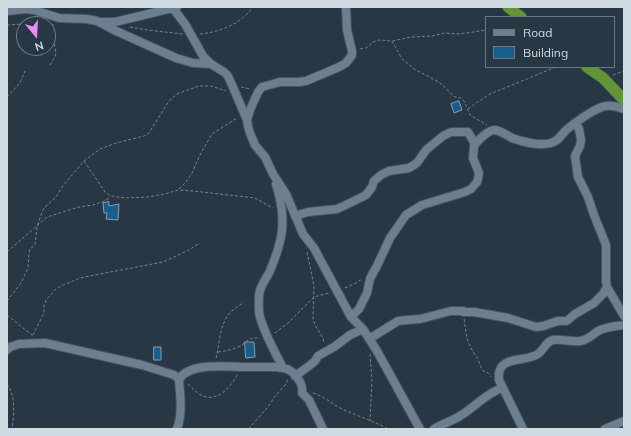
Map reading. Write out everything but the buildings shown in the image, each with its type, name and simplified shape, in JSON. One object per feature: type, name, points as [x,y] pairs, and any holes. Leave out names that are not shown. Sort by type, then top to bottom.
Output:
[{"type":"highway","points":[[508,7],[520,16]]},
{"type":"highway","points":[[588,68],[603,78],[624,100]]},
{"type":"street","points":[[56,19],[87,19],[115,22],[174,7],[203,56],[211,64],[228,76],[247,120],[250,133],[255,144],[265,157],[279,192],[282,230],[280,245],[261,287],[259,295],[260,316],[266,333],[284,368],[295,376],[303,389],[302,393],[309,400],[323,429]]},
{"type":"street","points":[[247,120],[258,92],[262,88],[276,83],[306,81],[339,67],[350,59],[352,51],[347,30],[346,7]]},
{"type":"street","points":[[7,11],[26,9],[34,10],[49,16]]},
{"type":"street","points":[[98,21],[114,30],[176,58],[193,63],[211,64]]},
{"type":"street","points":[[474,146],[486,134],[495,130],[512,138],[546,144],[556,141],[565,131],[584,116],[605,106],[615,106],[624,109]]},
{"type":"street","points":[[576,123],[581,140],[575,156],[578,178],[588,196],[606,245],[607,287],[624,316]]},
{"type":"street","points":[[295,216],[308,212],[338,209],[360,198],[369,191],[377,177],[384,173],[413,166],[417,163],[426,150],[443,136],[451,132],[468,132],[475,144],[473,158],[479,173],[478,179],[474,186],[460,194],[422,205],[406,215],[390,238],[370,279],[365,297],[359,309],[351,317]]},
{"type":"street","points":[[273,174],[286,194],[303,234],[314,248],[351,317],[363,330],[377,351],[420,429]]},
{"type":"street","points":[[370,341],[398,321],[420,319],[451,311],[474,312],[508,318],[536,326],[543,326],[558,321],[567,321],[575,314],[594,303],[603,294],[607,287]]},
{"type":"street","points":[[523,429],[501,389],[499,380],[500,369],[509,362],[536,356],[551,340],[563,339],[578,342],[605,328],[624,325]]},
{"type":"street","points":[[295,376],[315,361],[318,356],[334,347],[350,335],[363,330]]},
{"type":"street","points":[[7,350],[19,344],[45,342],[142,365],[174,375],[179,379],[181,408],[177,429]]},
{"type":"street","points":[[179,379],[186,373],[211,366],[284,368]]},
{"type":"street","points":[[434,429],[459,417],[488,394],[501,389]]},
{"type":"street","points":[[605,429],[624,421]]},
{"type":"path","points":[[115,22],[147,30],[174,34],[213,32],[222,29],[245,16],[253,7]]},
{"type":"path","points":[[352,51],[366,48],[372,42],[376,41],[392,41],[410,37],[432,36],[445,33],[460,34],[485,30]]},
{"type":"path","points":[[392,41],[402,59],[417,72],[439,82],[455,97],[461,98],[472,116],[495,130]]},
{"type":"path","points":[[50,65],[55,56]]},
{"type":"path","points":[[468,110],[490,94],[554,68]]},
{"type":"path","points":[[7,97],[20,83],[25,71]]},
{"type":"path","points":[[603,78],[624,71]]},
{"type":"path","points":[[232,85],[254,89],[258,92]]},
{"type":"path","points":[[7,301],[21,283],[28,268],[29,253],[35,245],[38,226],[44,208],[56,197],[62,187],[84,161],[100,149],[116,142],[144,136],[149,133],[169,102],[177,94],[200,86],[211,86],[236,94]]},
{"type":"path","points":[[178,190],[192,174],[201,153],[212,134],[241,115],[243,112]]},
{"type":"path","points":[[84,161],[103,190],[110,196],[141,198],[178,190],[255,198],[281,212]]},
{"type":"path","points":[[7,252],[47,218],[79,207],[102,202],[110,196]]},
{"type":"path","points":[[7,315],[33,335],[44,313],[46,300],[56,289],[63,285],[80,278],[163,262],[200,243]]},
{"type":"path","points":[[307,251],[314,286],[313,319],[324,342],[323,349],[318,356]]},
{"type":"path","points":[[274,334],[288,324],[314,297],[338,291],[373,273]]},
{"type":"path","points":[[211,366],[216,357],[220,335],[226,319],[229,314],[244,302]]},
{"type":"path","points":[[463,312],[467,339],[472,350],[482,369],[490,375],[501,389]]},
{"type":"path","points":[[217,352],[237,348],[250,338],[263,338]]},
{"type":"path","points":[[370,341],[372,380],[370,421]]},
{"type":"path","points":[[179,379],[203,396],[214,397],[218,396],[229,387],[240,371],[241,367]]},
{"type":"path","points":[[249,429],[286,384],[289,372],[284,368]]},
{"type":"path","points":[[7,384],[13,395],[14,414],[12,429]]},
{"type":"path","points":[[302,393],[315,394],[337,406],[388,429]]}]
